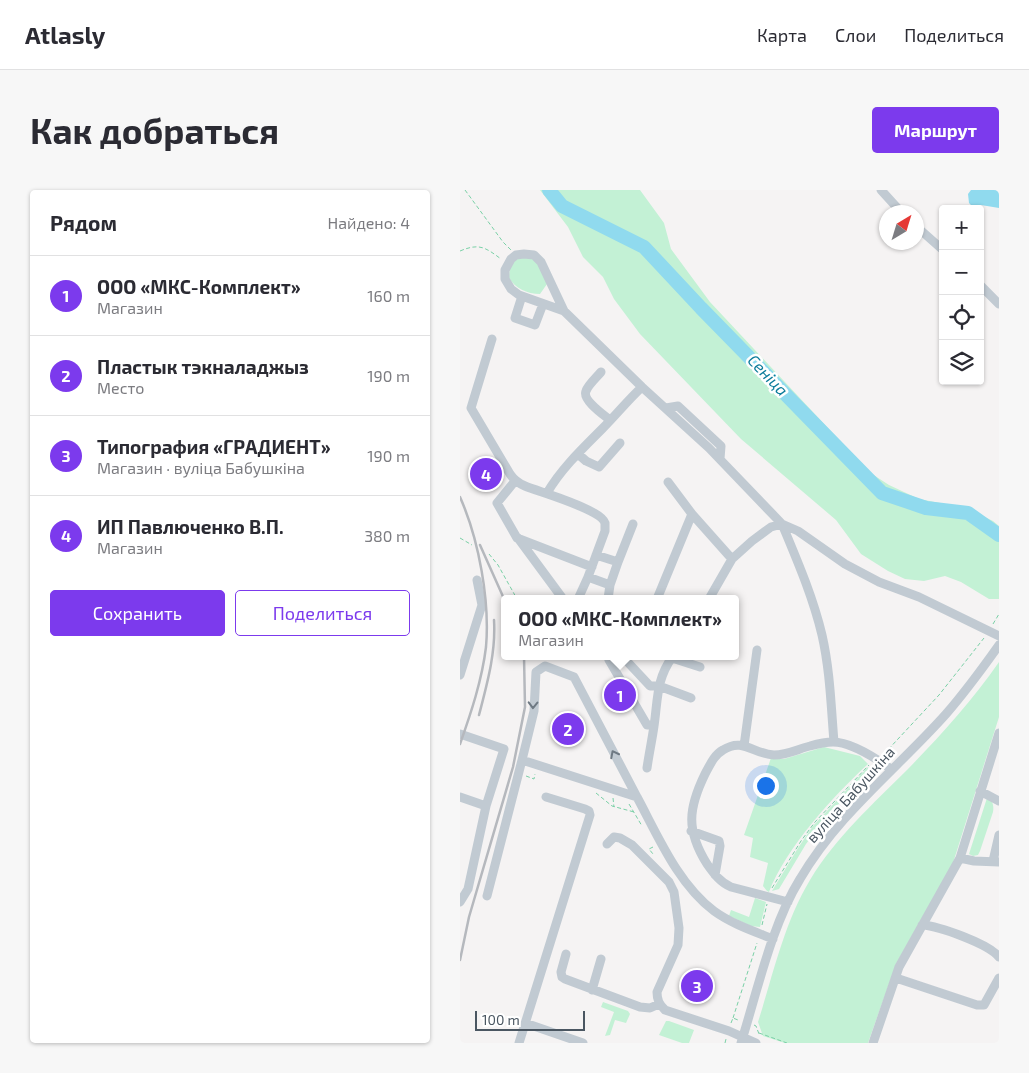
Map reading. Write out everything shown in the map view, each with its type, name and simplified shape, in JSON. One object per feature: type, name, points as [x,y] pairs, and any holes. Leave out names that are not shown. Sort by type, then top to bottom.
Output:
[{"type":"street","points":[[881,190],[895,205]]},
{"type":"street","points":[[924,233],[939,246]]},
{"type":"street","points":[[564,311],[522,296],[511,289],[505,279],[504,270],[507,264],[516,255],[534,255],[541,262],[564,311],[720,459],[782,524],[805,578],[822,634],[827,663],[834,742]]},
{"type":"street","points":[[984,289],[999,304]]},
{"type":"street","points":[[522,296],[515,318],[535,325],[543,304]]},
{"type":"street","points":[[492,339],[472,408],[510,474],[515,481],[591,512],[602,518],[606,524],[606,531],[580,595]]},
{"type":"street","points":[[601,372],[585,391],[585,396],[590,403],[610,420]]},
{"type":"street","points":[[547,493],[556,478],[642,387]]},
{"type":"street","points":[[578,454],[586,461],[599,467],[620,443]]},
{"type":"street","points":[[515,481],[498,503],[517,538],[559,595]]},
{"type":"street","points":[[668,482],[692,514],[732,559]]},
{"type":"street","points":[[659,595],[692,514]]},
{"type":"street","points":[[609,595],[610,585],[633,524]]},
{"type":"street","points":[[711,595],[732,559],[771,527],[782,524],[798,531],[845,564],[879,582],[919,597],[999,636]]},
{"type":"street","points":[[517,538],[592,567]]},
{"type":"street","points":[[596,555],[618,562]]},
{"type":"street","points":[[588,577],[610,585]]},
{"type":"street","points":[[460,675],[482,605],[477,580]]},
{"type":"street","name":"вуліца Бабушкіна","points":[[742,1040],[774,939],[798,880],[825,840],[864,797],[945,715],[999,645]]},
{"type":"street","points":[[744,746],[757,650]]},
{"type":"street","points":[[609,660],[647,725],[654,725]]},
{"type":"street","points":[[626,660],[650,686],[659,686],[691,698]]},
{"type":"street","points":[[646,768],[659,686],[670,660]]},
{"type":"street","points":[[680,660],[700,667]]},
{"type":"street","points":[[487,896],[534,711],[536,672],[545,666],[574,677],[637,797],[680,873],[701,899],[714,911],[730,921],[774,939]]},
{"type":"street","points":[[460,734],[504,748],[486,806],[468,889],[460,902]]},
{"type":"street","points":[[873,1043],[900,967],[960,858],[999,734]]},
{"type":"street","points":[[788,902],[731,888],[723,884],[701,853],[691,831],[692,814],[697,792],[713,758],[721,750],[733,745],[744,746],[762,753],[783,755],[813,745],[834,742],[866,753],[891,769]]},
{"type":"street","points":[[522,760],[637,797]]},
{"type":"street","points":[[980,791],[999,802]]},
{"type":"street","points":[[460,797],[486,806]]},
{"type":"street","points":[[519,1043],[590,815],[589,811],[585,809],[546,797]]},
{"type":"street","points":[[691,831],[719,841],[720,846],[715,875]]},
{"type":"street","points":[[960,858],[974,861],[996,861],[999,835]]},
{"type":"street","points":[[607,844],[614,838],[620,838],[632,845],[669,882],[674,892],[679,928],[678,945],[658,992],[659,1004],[665,1010],[742,1040],[757,1041]]},
{"type":"street","points":[[922,925],[984,945],[999,957]]},
{"type":"street","points":[[566,954],[561,972],[562,977],[640,1007],[650,1008],[659,1004]]},
{"type":"street","points":[[592,990],[601,959]]},
{"type":"street","points":[[896,978],[977,1005],[984,1005],[999,978]]},
{"type":"street","points":[[525,1023],[582,1043]]},
{"type":"path","points":[[465,190],[503,242],[516,255]]},
{"type":"path","points":[[460,251],[474,246],[482,247],[507,264]]},
{"type":"path","points":[[460,538],[472,544]]},
{"type":"path","points":[[489,554],[498,565],[515,595]]},
{"type":"path","points":[[883,754],[968,661],[999,614]]},
{"type":"path","points":[[590,787],[612,806],[634,813]]},
{"type":"path","points":[[753,1025],[756,1026],[759,1033],[757,1041]]},
{"type":"path","points":[[759,1033],[787,1043]]},
{"type":"green space","points":[[540,190],[640,190],[664,223],[671,249],[710,302],[869,472],[889,485],[919,499],[966,508],[993,521],[999,526],[999,599],[989,599],[961,582],[945,576],[924,581],[905,579],[861,554],[836,520],[741,439],[640,334],[614,299],[603,277],[583,257],[568,227]]},
{"type":"green space","points":[[531,257],[538,262],[547,284],[540,294],[522,290],[509,278],[510,265],[515,259]]},
{"type":"green space","points":[[999,662],[999,717],[953,863],[896,964],[868,1043],[785,1043],[763,1036],[758,1022],[786,931],[801,897],[820,864],[843,835],[944,730],[967,704]]},
{"type":"green space","points":[[824,747],[860,756],[868,764],[840,791],[798,841],[776,875],[769,892],[763,886],[768,863],[750,857],[753,838],[744,835],[771,758],[784,759]]},
{"type":"green space","points":[[868,767],[868,773],[865,777],[831,812],[806,844],[779,889],[772,891],[813,826]]},
{"type":"green space","points":[[987,798],[993,804],[993,812],[980,851],[978,855],[973,856],[969,854]]},
{"type":"green space","points":[[755,898],[766,902],[760,927],[751,926],[729,916],[731,910],[749,917]]},
{"type":"green space","points":[[603,1002],[628,1011],[630,1014],[626,1023],[615,1020],[610,1035],[605,1036],[614,1012],[601,1007]]},
{"type":"green space","points":[[666,1021],[694,1030],[689,1043],[682,1043],[659,1035]]},
{"type":"water","points":[[971,190],[999,190],[999,208],[971,205],[968,194]]},
{"type":"waterway","name":"Сеніца","points":[[549,190],[562,206],[644,247],[882,493],[926,508],[968,513],[999,535]]},
{"type":"railway","points":[[460,497],[478,551],[485,591],[487,629],[482,672],[460,744]]},
{"type":"railway","points":[[480,545],[502,595]]},
{"type":"railway","points":[[479,715],[488,680],[494,644],[494,620]]},
{"type":"railway","points":[[460,960],[469,917],[513,767],[525,707],[524,660]]},
{"type":"place","name":"ИП Павлюченко В.П.","points":[[486,474]]},
{"type":"place","name":"ООО «МКС-Комплект»","points":[[620,695]]},
{"type":"place","name":"Пластык тэкналаджыз","points":[[568,729]]},
{"type":"place","name":"Типография «ГРАДИЕНТ»","points":[[697,986]]}]
